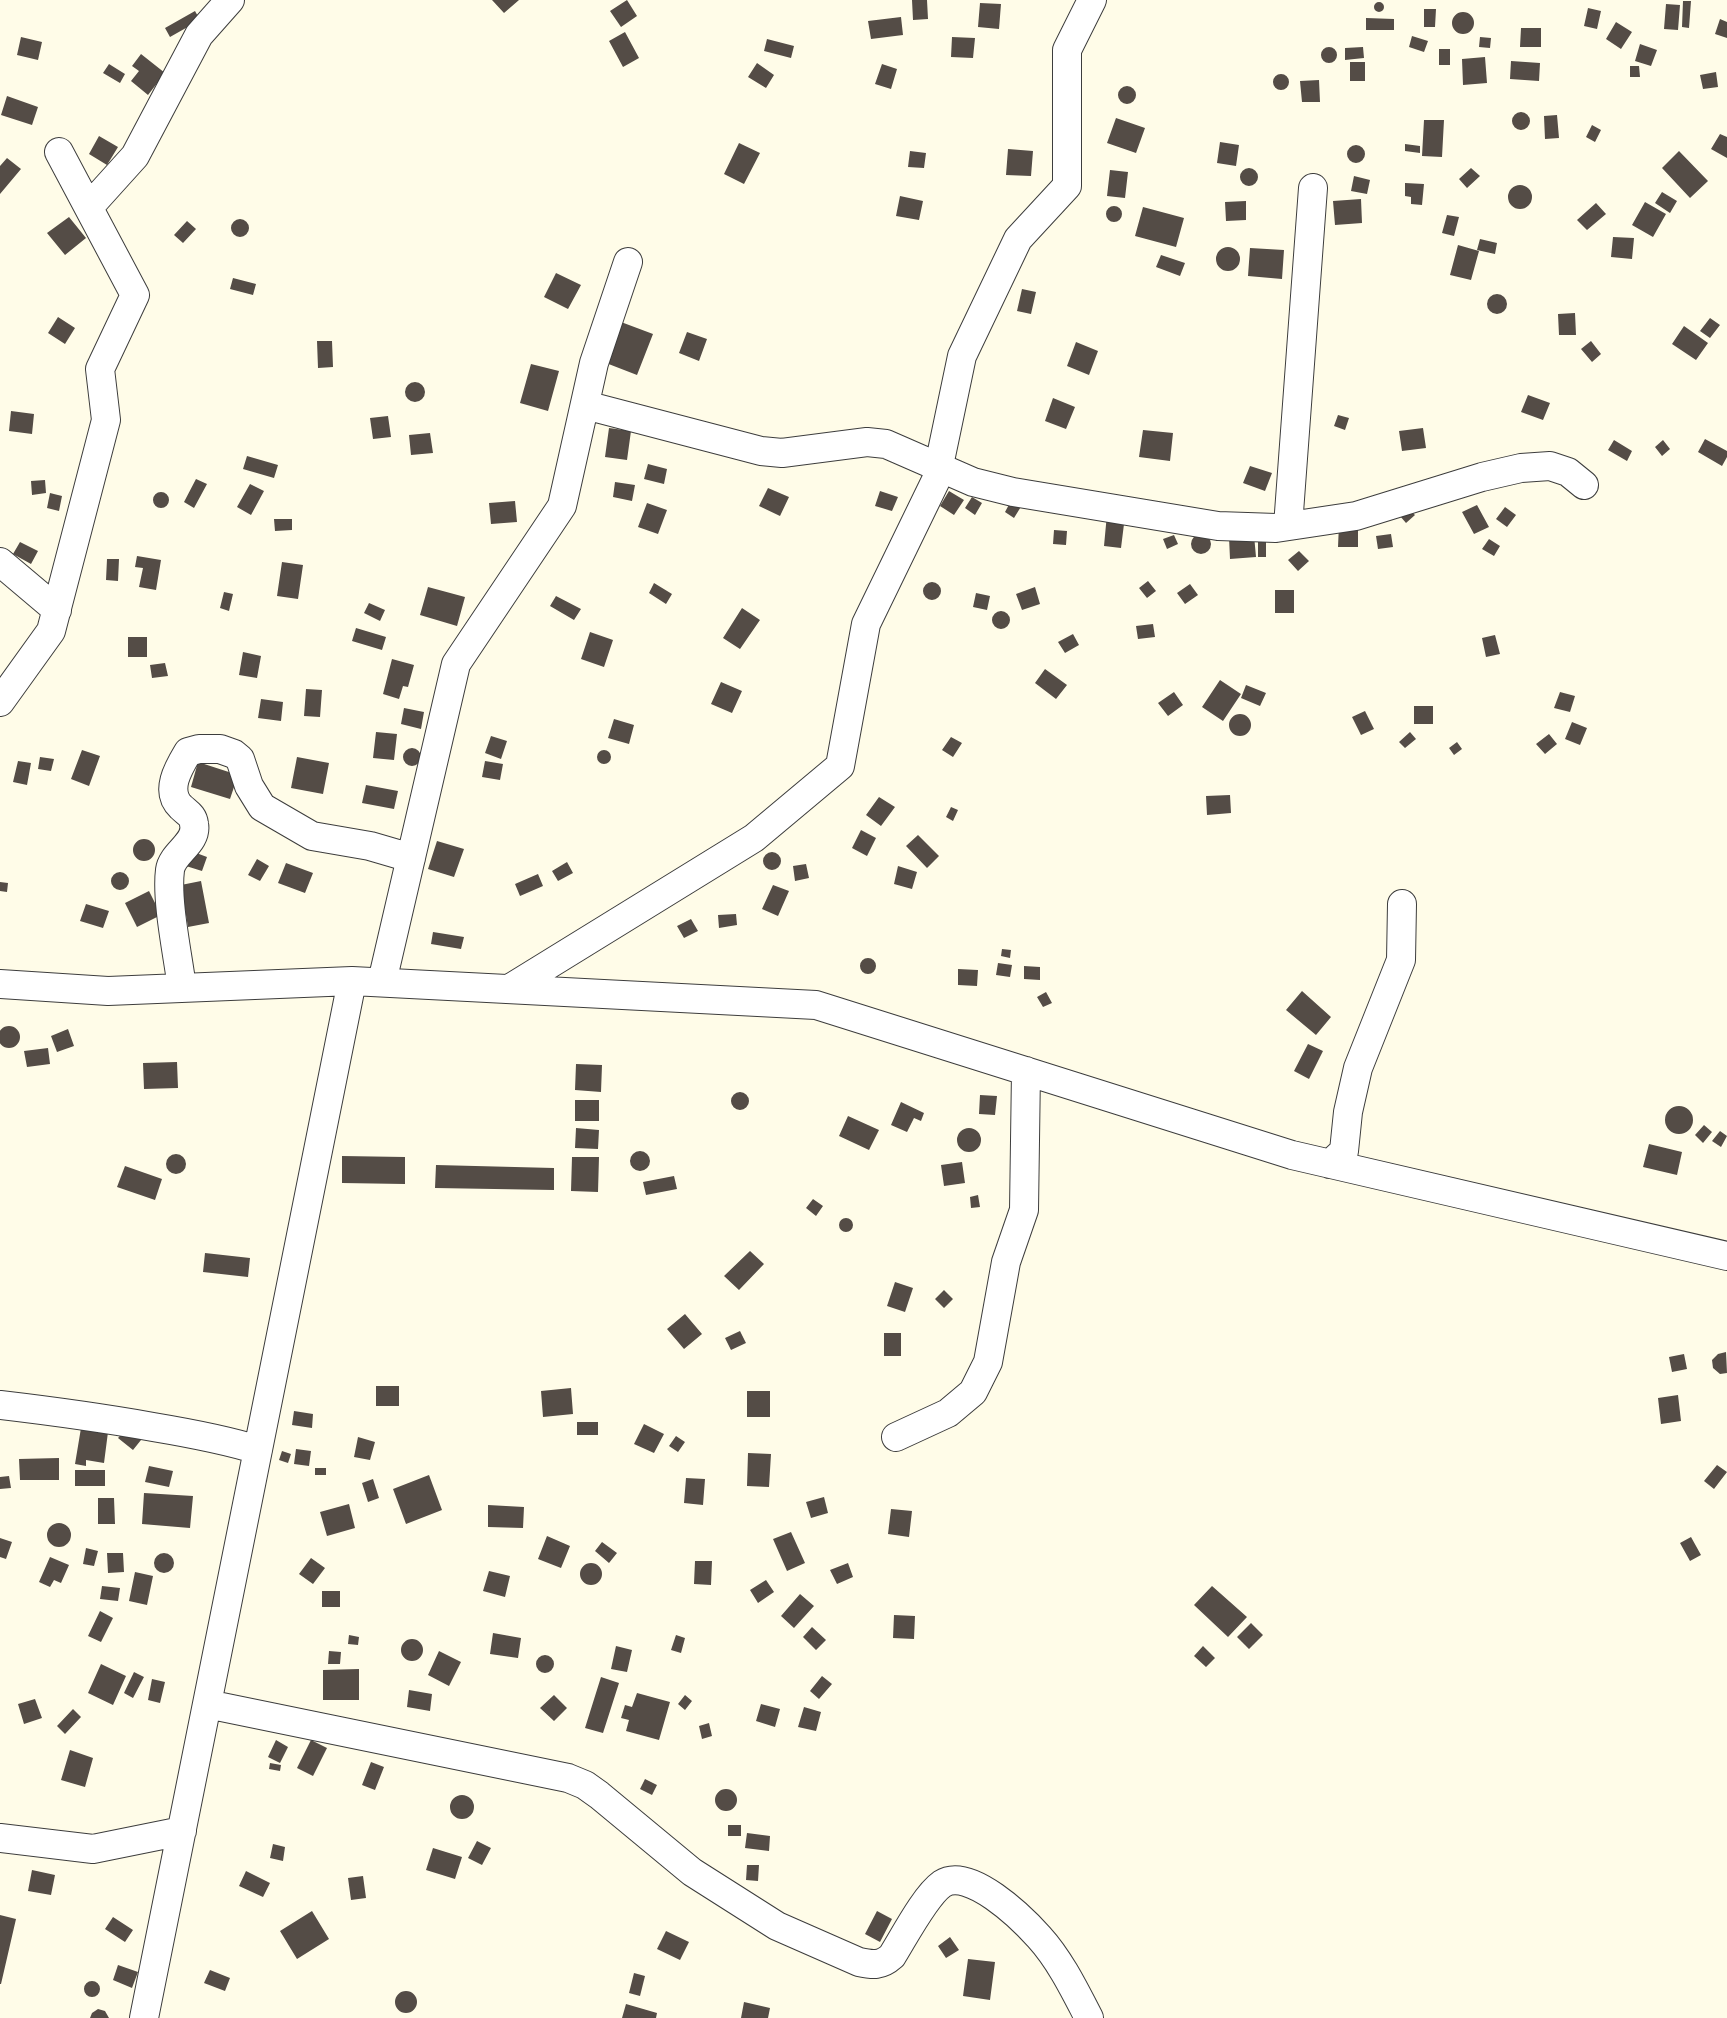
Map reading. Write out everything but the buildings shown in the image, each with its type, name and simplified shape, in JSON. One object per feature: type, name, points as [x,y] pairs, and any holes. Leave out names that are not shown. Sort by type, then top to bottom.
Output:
[{"type":"street","points":[[89,207],[134,156],[199,36],[230,0]]},
{"type":"street","points":[[509,989],[754,838],[840,766],[866,624],[936,480],[962,356],[1018,239],[1067,186],[1067,50],[1092,0]]},
{"type":"street","points":[[0,702],[51,630],[106,420],[100,369],[134,295],[60,152]]},
{"type":"street","points":[[1288,526],[1313,188]]},
{"type":"street","points":[[382,982],[456,664],[562,506],[594,363],[628,262]]},
{"type":"street","points":[[584,405],[760,451],[782,453],[867,442],[886,444],[938,469],[973,482],[1013,492],[1218,526],[1288,526],[1356,516],[1482,477],[1521,468],[1550,466],[1568,472],[1584,485]]},
{"type":"street","points":[[0,562],[56,610]]},
{"type":"street","points":[[182,988],[170,889],[170,869],[174,859],[191,840],[195,826],[189,813],[180,807],[174,799],[172,786],[188,752],[220,749],[234,754],[240,759],[248,786],[262,807],[312,836],[370,846],[411,858]]},
{"type":"street","points":[[1330,1164],[1344,1151],[1348,1112],[1358,1068],[1401,960],[1402,904]]},
{"type":"street","points":[[144,2018],[352,980]]},
{"type":"street","points":[[0,984],[108,991],[352,980],[816,1005],[1292,1155],[1727,1256]]},
{"type":"street","points":[[896,1437],[948,1413],[973,1392],[988,1362],[1006,1262],[1024,1210],[1026,1071]]},
{"type":"street","points":[[0,1405],[59,1411],[189,1433],[230,1441],[258,1450]]},
{"type":"street","points":[[207,1704],[568,1778],[585,1785],[599,1795],[692,1872],[777,1926],[859,1962],[872,1965],[884,1963],[892,1956],[932,1893],[943,1883],[960,1880],[975,1884],[1004,1904],[1040,1938],[1070,1983],[1089,2018]]},
{"type":"street","points":[[0,1838],[93,1849],[182,1831]]}]
